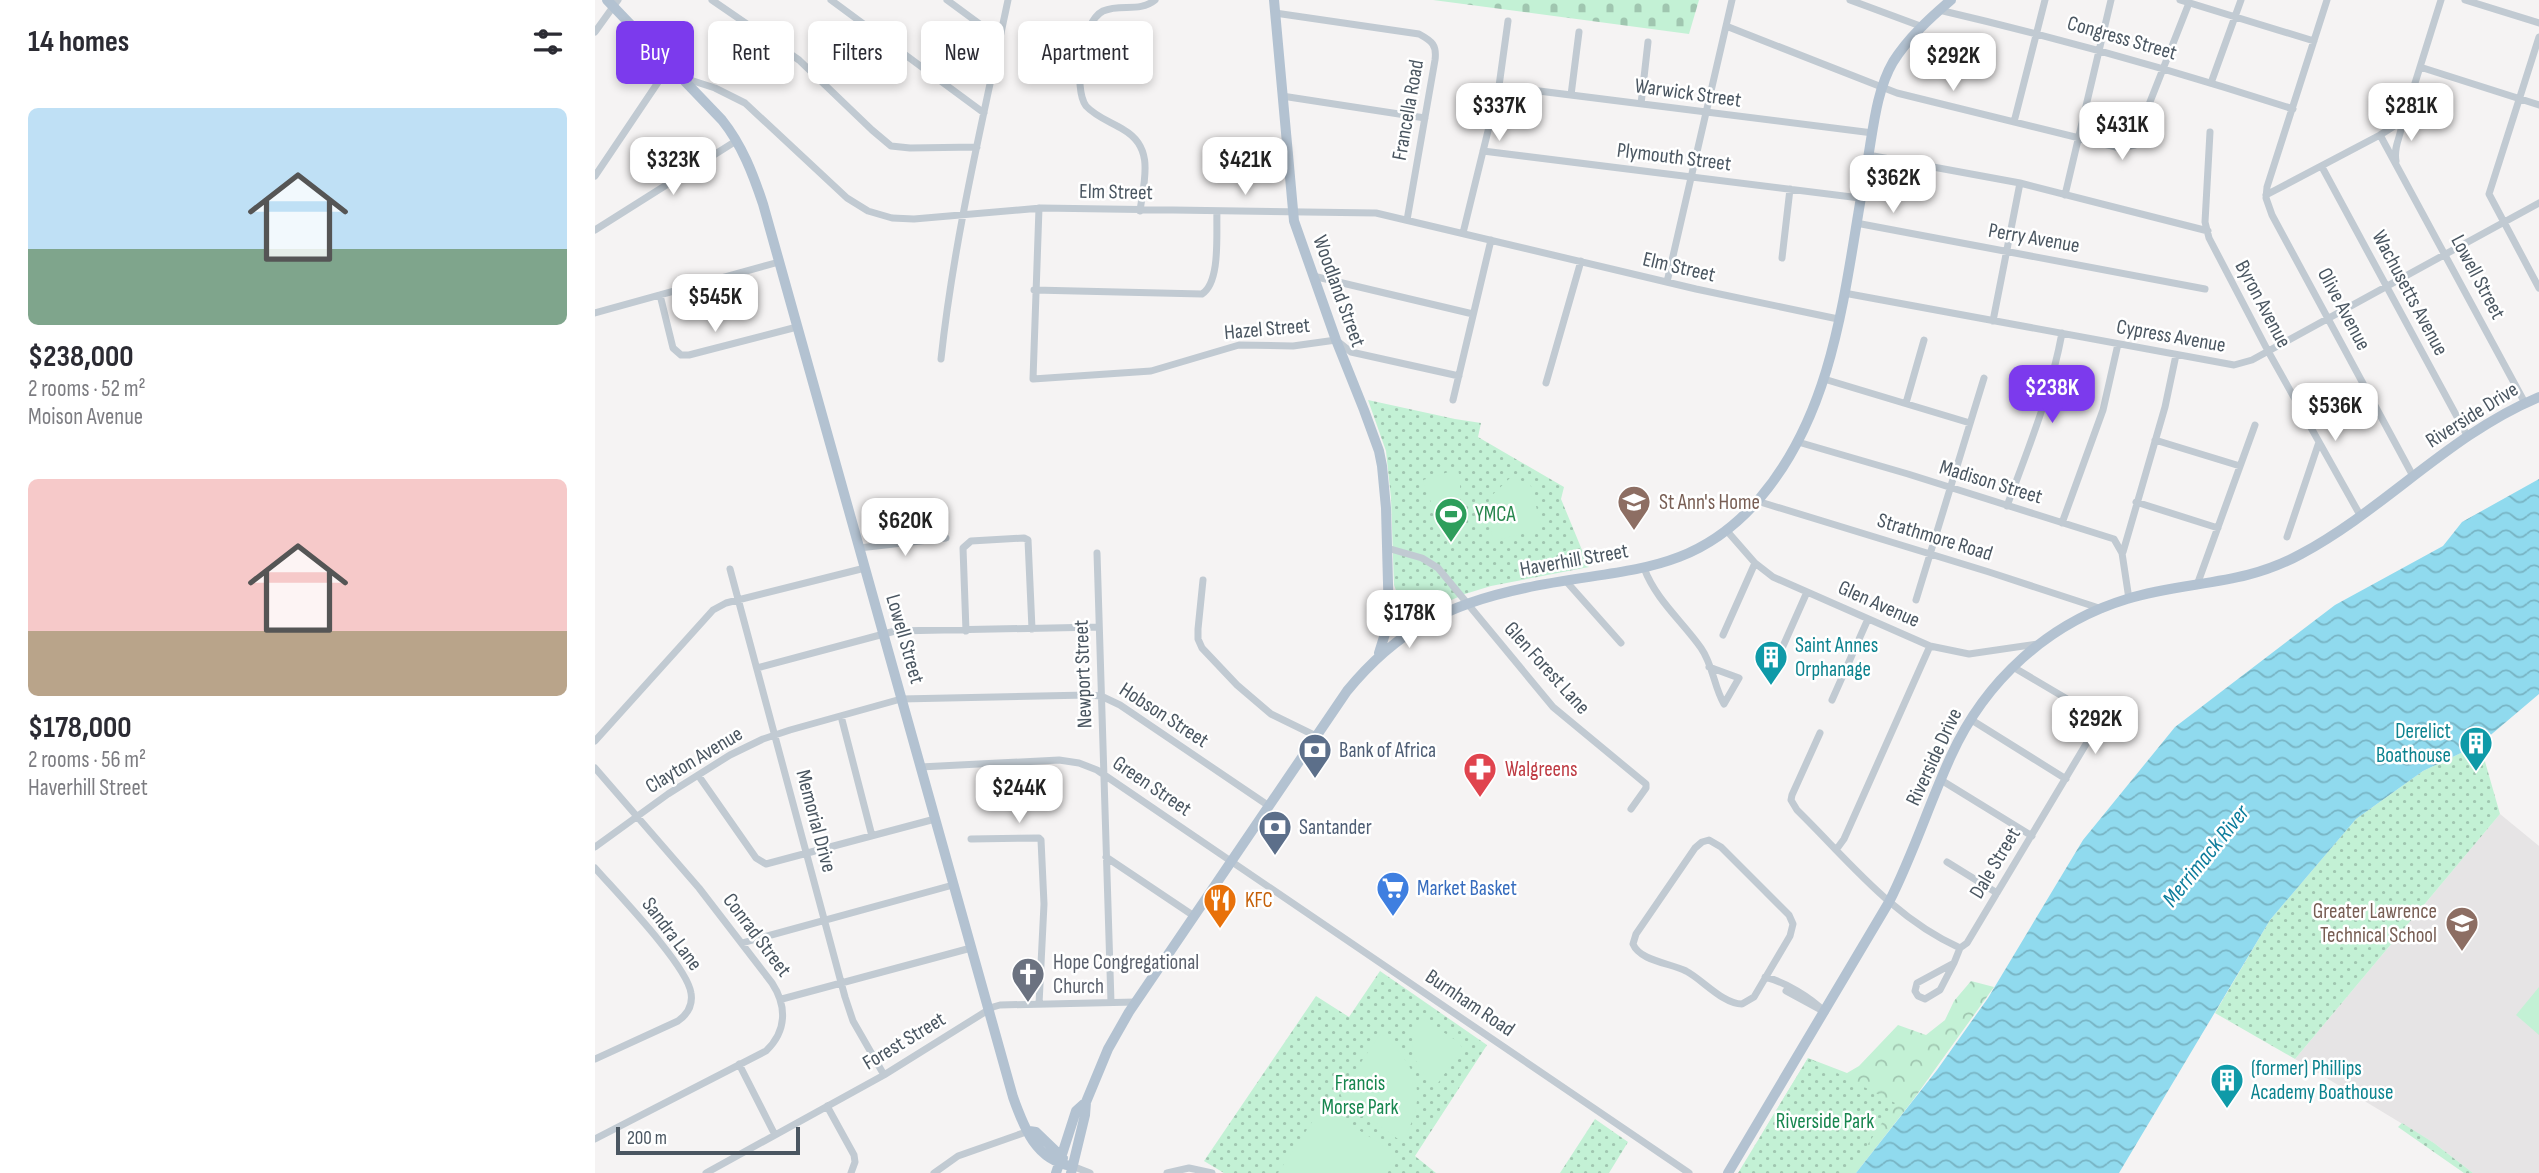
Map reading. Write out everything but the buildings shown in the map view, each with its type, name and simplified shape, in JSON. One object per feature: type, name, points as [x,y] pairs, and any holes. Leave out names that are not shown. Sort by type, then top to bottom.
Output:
[{"type":"main road","name":"Woodland Street","points":[[1274,0],[1297,234],[1379,451],[1384,482],[1389,621],[1377,657]]},
{"type":"main road","name":"Haverhill Street","points":[[1072,1169],[1086,1115],[1086,1102],[1108,1049],[1135,1002],[1347,691],[1377,657],[1402,636],[1428,621],[1469,604],[1525,588],[1644,568],[1689,555],[1727,531],[1757,501],[1781,470],[1809,422],[1824,379],[1844,293],[1868,155],[1884,87],[1893,63],[1908,42],[1951,0]]},
{"type":"main road","name":"Lowell Street","points":[[612,2],[629,21]]},
{"type":"main road","name":"Lowell Street","points":[[687,84],[722,120],[736,141],[756,184],[1013,1097],[1030,1139],[1058,1164]]},
{"type":"main road","name":"Riverside Drive","points":[[1728,1173],[1889,902],[1908,863],[1950,758],[1970,719],[1990,690],[2013,667],[2039,643],[2087,615],[2129,598],[2246,577],[2287,562],[2360,515],[2468,437],[2539,397]]},
{"type":"main road","name":"Woodland Street","points":[[1388,589],[1402,619],[1402,636]]},
{"type":"main road","points":[[1398,610],[1428,621]]},
{"type":"main road","points":[[1389,621],[1402,636]]},
{"type":"main road","name":"Haverhill Street","points":[[1058,1164],[1076,1111],[1086,1102]]},
{"type":"main road","points":[[1058,1164],[1072,1169]]},
{"type":"street","points":[[712,0],[799,60],[891,146],[977,147]]},
{"type":"street","points":[[831,0],[984,113]]},
{"type":"street","points":[[947,0],[976,21]]},
{"type":"street","points":[[1004,21],[1008,0]]},
{"type":"street","points":[[1140,211],[1146,173],[1144,153],[1129,133],[1086,106],[1080,95],[1080,73],[1087,33],[1095,17],[1107,10],[1142,8],[1155,0]]},
{"type":"street","points":[[1667,282],[1732,0]]},
{"type":"street","points":[[1850,0],[1923,26]]},
{"type":"street","points":[[1875,9],[1876,0]]},
{"type":"street","points":[[2014,122],[2045,0]]},
{"type":"street","points":[[2065,195],[2111,0]]},
{"type":"street","points":[[2181,0],[2314,41]]},
{"type":"street","points":[[2211,83],[2241,0]]},
{"type":"street","points":[[2266,195],[2327,0]]},
{"type":"street","points":[[2398,168],[2395,146],[2441,0]]},
{"type":"street","points":[[2465,0],[2539,23]]},
{"type":"street","points":[[595,32],[612,2]]},
{"type":"street","points":[[1726,26],[1897,93],[2120,148],[2135,145],[2141,136],[2148,107],[2189,3]]},
{"type":"street","name":"Congress Street","points":[[1939,10],[2099,49],[2293,109]]},
{"type":"street","name":"Francella Road","points":[[1275,13],[1419,34],[1433,42],[1436,52],[1407,220]]},
{"type":"street","points":[[1463,233],[1499,86],[1509,21]]},
{"type":"street","points":[[1570,95],[1579,32]]},
{"type":"street","points":[[2539,37],[2489,194],[2539,288]]},
{"type":"street","points":[[1641,104],[1648,42]]},
{"type":"street","points":[[2420,67],[2539,105]]},
{"type":"street","name":"Elm Street","points":[[694,82],[715,88],[745,103],[836,188],[869,211],[903,219],[1039,208],[1359,212],[1407,220],[1667,282],[1838,319]]},
{"type":"street","points":[[595,176],[657,84]]},
{"type":"street","points":[[941,359],[946,304],[990,84]]},
{"type":"street","name":"Warwick Street","points":[[1499,86],[1873,133]]},
{"type":"street","points":[[1282,96],[1425,118]]},
{"type":"street","points":[[2266,195],[2381,135],[2402,121]]},
{"type":"street","name":"Byron Avenue","points":[[2210,132],[2205,222],[2207,232],[2268,351],[2360,515]]},
{"type":"street","name":"Lowell Street","points":[[2381,135],[2525,403]]},
{"type":"street","points":[[595,230],[736,141]]},
{"type":"street","name":"Plymouth Street","points":[[1483,150],[1860,198]]},
{"type":"street","points":[[1868,155],[2020,184],[2207,232]]},
{"type":"street","name":"Wachusetts Avenue","points":[[2322,167],[2468,437]]},
{"type":"street","points":[[1993,321],[2020,184]]},
{"type":"street","points":[[1782,258],[1790,190]]},
{"type":"street","name":"Olive Avenue","points":[[2266,195],[2272,215],[2413,476]]},
{"type":"street","name":"Cypress Avenue","points":[[1844,293],[2234,365],[2252,360],[2539,203]]},
{"type":"street","points":[[1039,208],[1034,290],[1202,294],[1209,288],[1214,276],[1217,211]]},
{"type":"street","name":"Perry Avenue","points":[[1856,223],[2205,289]]},
{"type":"street","points":[[1453,400],[1491,240]]},
{"type":"street","points":[[1546,383],[1581,261]]},
{"type":"street","points":[[595,313],[779,262]]},
{"type":"street","points":[[1313,276],[1473,314]]},
{"type":"street","name":"Hazel Street","points":[[1034,290],[1033,379],[1151,371],[1239,345],[1293,346],[1336,340],[1351,352],[1459,376]]},
{"type":"street","points":[[660,295],[673,348],[681,355],[797,327]]},
{"type":"street","points":[[2007,506],[2056,368],[2061,334]]},
{"type":"street","points":[[1906,403],[1924,340]]},
{"type":"street","points":[[2063,523],[2103,410],[2118,344]]},
{"type":"street","points":[[2129,598],[2122,553],[2155,440],[2176,355]]},
{"type":"street","points":[[1916,600],[1984,378]]},
{"type":"street","points":[[1824,379],[1970,423]]},
{"type":"street","points":[[2197,586],[2255,425]]},
{"type":"street","points":[[2155,440],[2240,466]]},
{"type":"street","name":"Madison Street","points":[[1798,442],[2114,539],[2122,553]]},
{"type":"street","points":[[2287,537],[2319,442]]},
{"type":"street","name":"Strathmore Road","points":[[1757,501],[2102,609]]},
{"type":"street","points":[[2136,502],[2218,528]]},
{"type":"street","name":"Glen Avenue","points":[[1727,531],[1755,563],[1773,577],[1930,646],[1969,654],[2039,643]]},
{"type":"street","points":[[859,548],[946,538]]},
{"type":"street","points":[[966,631],[963,548],[967,543],[983,540],[1028,540],[1032,629]]},
{"type":"street","points":[[1387,548],[1405,552],[1433,564],[1469,604]]},
{"type":"street","name":"Newport Street","points":[[1097,554],[1111,1002]]},
{"type":"street","points":[[1723,635],[1755,563]]},
{"type":"street","points":[[595,741],[707,616],[726,603],[865,568]]},
{"type":"street","points":[[1644,568],[1655,591],[1703,651],[1716,688],[1724,704],[1739,678],[1709,667]]},
{"type":"street","name":"Memorial Drive","points":[[730,569],[841,983],[853,1021],[884,1075]]},
{"type":"street","points":[[1203,580],[1198,639],[1202,648],[1237,685],[1271,714],[1317,736]]},
{"type":"street","points":[[1565,580],[1621,643]]},
{"type":"street","points":[[1772,671],[1807,592]]},
{"type":"street","name":"Glen Forest Lane","points":[[1469,604],[1553,707],[1646,784],[1631,809]]},
{"type":"street","points":[[1832,701],[1868,619]]},
{"type":"street","points":[[757,668],[883,633],[1099,627]]},
{"type":"street","points":[[1836,850],[1844,839],[1930,646]]},
{"type":"street","name":"Dale Street","points":[[1954,963],[1918,982],[1915,987],[1916,995],[1925,999],[1937,993],[1954,963],[1960,948],[1968,943],[2101,719],[2013,667]]},
{"type":"street","name":"Hobson Street","points":[[901,699],[1101,696],[1121,705],[1269,806]]},
{"type":"street","name":"Clayton Avenue","points":[[595,847],[698,775],[746,746],[775,735],[901,699]]},
{"type":"street","points":[[841,716],[872,836]]},
{"type":"street","points":[[1970,719],[2066,779]]},
{"type":"street","points":[[1820,733],[1791,800],[1797,810],[1889,902],[1960,948]]},
{"type":"street","name":"Green Street","points":[[920,767],[1059,760],[1085,764],[1104,774],[1231,861]]},
{"type":"street","name":"Conrad Street","points":[[595,768],[699,888],[742,943],[782,999],[784,1010],[777,1037],[772,1045],[739,1065],[595,1139]]},
{"type":"street","points":[[698,775],[761,862],[774,863],[935,819]]},
{"type":"street","points":[[1941,780],[2032,836]]},
{"type":"street","points":[[971,839],[1039,838],[1042,844],[1044,904],[1039,1004]]},
{"type":"street","points":[[1709,840],[1721,847],[1792,921],[1791,933],[1765,976],[1751,1000],[1738,1004],[1683,970],[1640,954],[1634,948],[1633,939],[1636,934],[1695,848],[1702,842],[1709,840]]},
{"type":"street","points":[[1106,858],[1194,916]]},
{"type":"street","name":"Burnham Road","points":[[1231,861],[1689,1173]]},
{"type":"street","points":[[1947,862],[1997,893]]},
{"type":"street","name":"Sandra Lane","points":[[595,868],[659,942],[682,974],[691,995],[687,1014],[678,1021],[595,1059]]},
{"type":"street","points":[[742,943],[953,884]]},
{"type":"street","points":[[782,999],[971,948]]},
{"type":"street","points":[[1765,976],[1772,983],[1825,1012]]},
{"type":"street","name":"Forest Street","points":[[706,1173],[884,1075],[1000,1005],[1135,1002]]},
{"type":"street","points":[[739,1065],[775,1135]]},
{"type":"street","points":[[827,1106],[854,1155],[855,1162],[851,1173]]},
{"type":"street","points":[[934,1173],[958,1156],[1029,1131]]},
{"type":"street","points":[[1167,1173],[1189,1168],[1212,1173]]},
{"type":"street","points":[[1072,1169],[1090,1173]]},
{"type":"shaded area","name":"Greater Lawrence Technical School","points":[[2500,814],[2539,846],[2539,1173],[2473,1173],[2434,1143],[2295,1059]]},
{"type":"green space","points":[[1433,0],[1699,0],[1689,34]]},
{"type":"green space","name":"YMCA","points":[[1368,400],[1481,423],[1478,437],[1564,487],[1561,499],[1589,567],[1491,586],[1424,612],[1408,611],[1401,604],[1394,585],[1391,498],[1386,451]]},
{"type":"green space","points":[[1458,469],[1460,487],[1456,501],[1449,511],[1434,511],[1423,480]]},
{"type":"green space","points":[[1510,478],[1530,483],[1542,529],[1493,541],[1488,510],[1489,498]]},
{"type":"green space","points":[[2480,744],[2500,814],[2295,1059],[2215,1013],[2270,920],[2356,819],[2423,771]]},
{"type":"green space","name":"Francis Morse Park","points":[[1380,971],[1487,1045],[1415,1156],[1436,1173],[1224,1173],[1204,1161],[1316,996],[1349,1017]]},
{"type":"green space","points":[[1971,981],[1994,987],[1913,1100],[1856,1173],[1815,1173],[1762,1134],[1808,1058],[1847,1073],[1859,1066],[1898,1025],[1926,1035],[1945,1020],[1954,1001]]},
{"type":"green space","points":[[2539,987],[2539,1035],[2516,1015]]},
{"type":"green space","points":[[1420,1017],[1460,1043],[1462,1049],[1436,1086],[1417,1063],[1412,1046],[1415,1027]]},
{"type":"green space","points":[[1381,1033],[1404,1058],[1416,1083],[1415,1110],[1402,1142],[1342,1098],[1340,1093]]},
{"type":"green space","name":"Riverside Park","points":[[1808,1058],[1895,1103],[1849,1173],[1738,1173]]},
{"type":"green space","points":[[1325,1109],[1397,1154],[1384,1173],[1278,1173],[1320,1110]]},
{"type":"green space","points":[[1595,1119],[1628,1142],[1609,1173],[1560,1173]]},
{"type":"green space","points":[[2402,1123],[2473,1173],[2464,1173],[2398,1127]]},
{"type":"water","name":"Merrimack River","points":[[2539,479],[2539,694],[2480,744],[2423,771],[2356,819],[2270,920],[2119,1173],[1856,1173],[1937,1070],[1988,998],[2083,840],[2175,727],[2335,605],[2443,546],[2462,522]]},
{"type":"place","name":"St Ann's Home","points":[[1634,532]]},
{"type":"place","name":"YMCA","points":[[1451,544]]},
{"type":"place","name":"Saint Annes Orphanage","points":[[1771,687]]},
{"type":"place","name":"Derelict Boathouse","points":[[2476,773]]},
{"type":"place","name":"Bank of Africa","points":[[1315,780]]},
{"type":"place","name":"Walgreens","points":[[1480,799]]},
{"type":"place","name":"Santander","points":[[1275,857]]},
{"type":"place","name":"Market Basket","points":[[1393,918]]},
{"type":"place","name":"KFC","points":[[1220,930]]},
{"type":"place","name":"Greater Lawrence Technical School","points":[[2462,953]]},
{"type":"place","name":"Hope Congregational Church","points":[[1028,1004]]},
{"type":"place","name":"(former) Phillips Academy Boathouse","points":[[2227,1110]]}]
